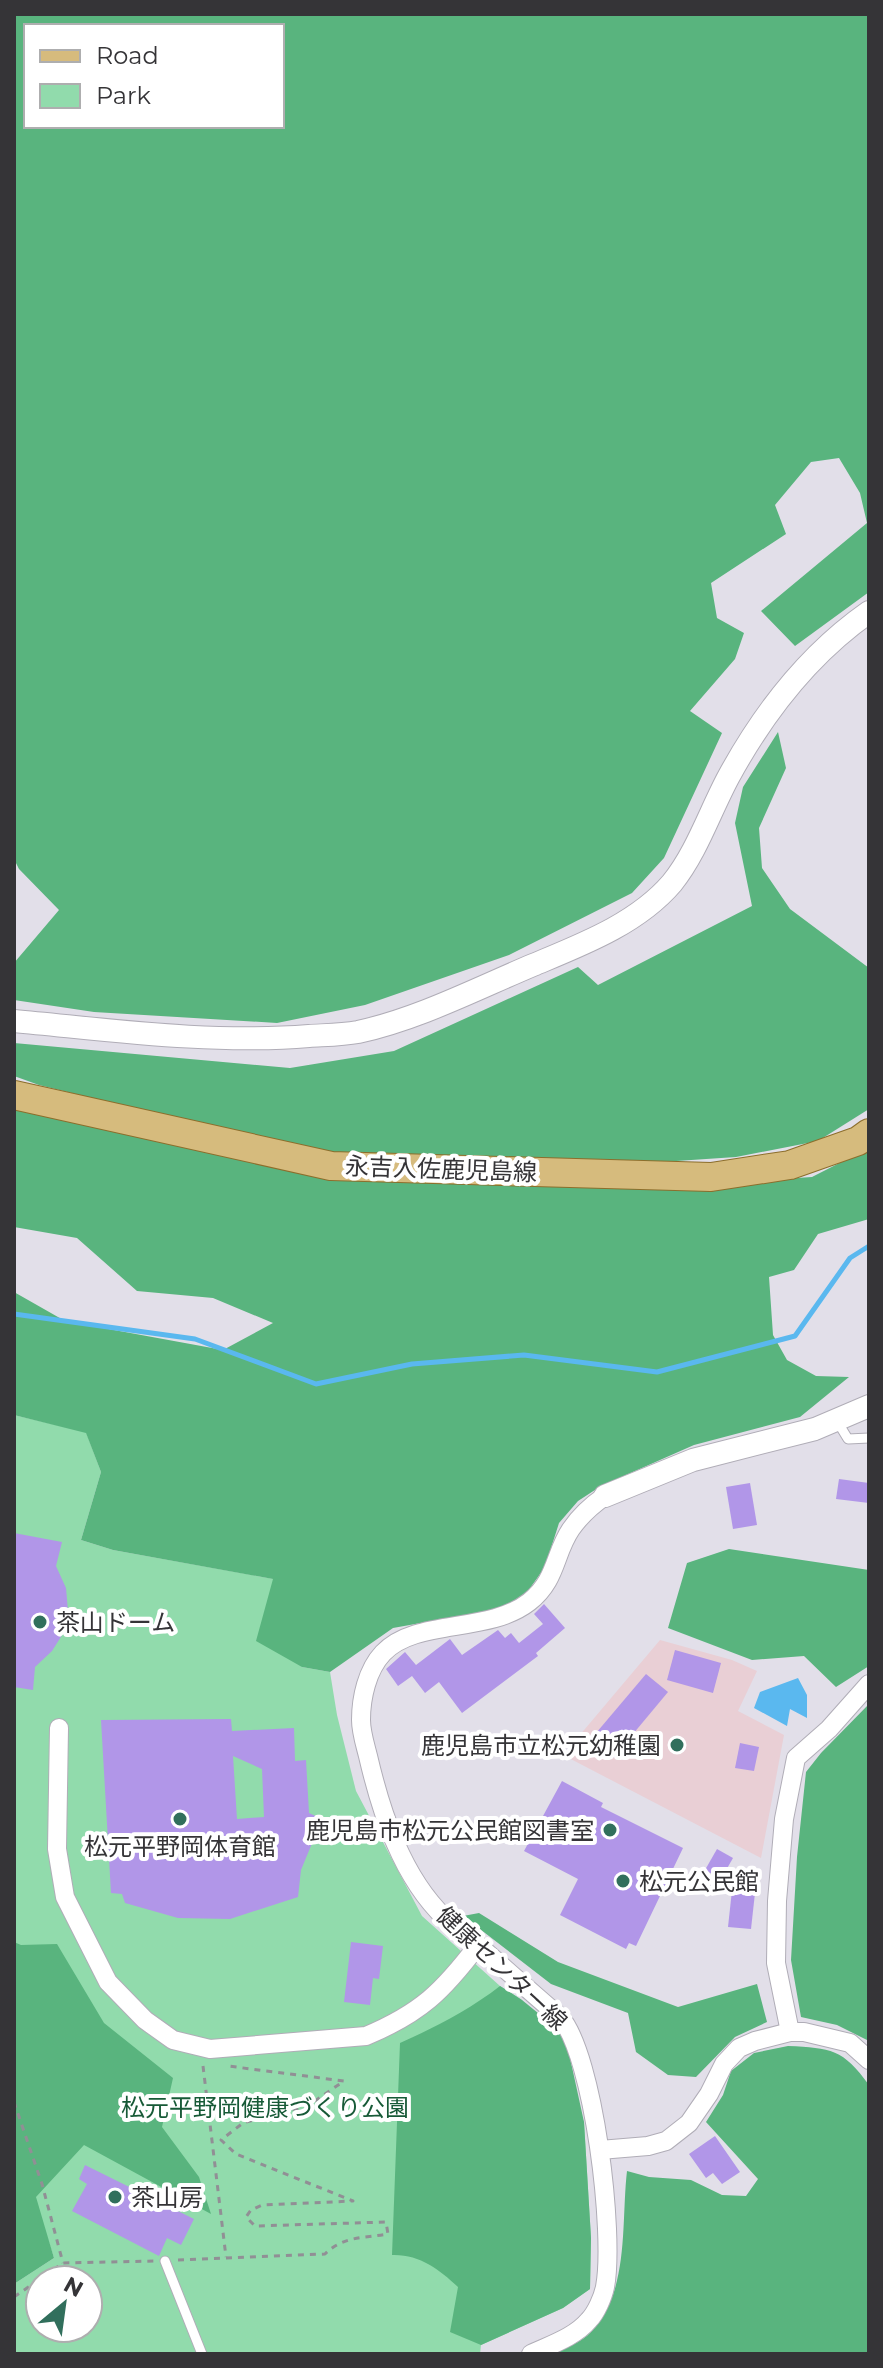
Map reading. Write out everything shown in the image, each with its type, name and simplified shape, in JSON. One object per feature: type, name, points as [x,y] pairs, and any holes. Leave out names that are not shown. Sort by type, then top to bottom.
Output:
[{"type":"main road","name":"永吉入佐鹿児島線","points":[[14,1095],[331,1166],[711,1177],[790,1165],[858,1141],[869,1133]]},
{"type":"street","points":[[14,1021],[222,1039],[278,1039],[357,1032],[425,1010],[581,946],[639,913],[672,883],[692,851],[729,776],[789,685],[822,650],[869,612]]},
{"type":"street","name":"健康センター線","points":[[531,2354],[565,2338],[589,2320],[605,2287],[607,2202],[600,2150],[578,2052],[570,2028],[444,1917],[420,1887],[398,1847],[377,1792],[360,1723],[362,1697],[369,1676],[381,1654],[397,1641],[415,1634],[510,1615],[532,1600],[549,1580],[569,1531],[590,1507],[605,1496],[693,1460],[781,1439],[837,1421],[869,1406]]},
{"type":"street","points":[[790,2032],[776,1963],[777,1901],[784,1819],[796,1758],[829,1729],[869,1684]]},
{"type":"street","points":[[59,1728],[57,1849],[65,1897],[108,1982],[145,2020],[173,2040],[201,2052],[366,2036],[431,2000],[449,1983],[478,1945]]},
{"type":"street","points":[[600,2150],[648,2146],[666,2141],[689,2123],[709,2094],[724,2064],[739,2048],[790,2032],[833,2037],[850,2043],[869,2060]]},
{"type":"lane","points":[[837,1421],[848,1439],[869,1438]]},
{"type":"lane","points":[[165,2261],[202,2354]]},
{"type":"path","points":[[14,2297],[63,2263],[325,2254],[333,2246],[350,2238],[388,2234],[386,2222],[255,2226],[246,2217],[251,2210],[262,2205],[353,2201],[236,2154],[221,2140],[243,2123],[309,2105],[344,2081],[220,2065],[201,2052]]},
{"type":"path","points":[[201,2052],[226,2257]]},
{"type":"path","points":[[14,2102],[42,2184],[63,2263]]},
{"type":"shaded area","name":"鹿児島市立松元幼稚園","points":[[660,1640],[732,1660],[757,1671],[738,1711],[784,1735],[761,1858],[563,1755]]},
{"type":"green space","points":[[14,14],[869,14],[869,592],[795,646],[761,611],[867,523],[860,493],[839,458],[811,462],[775,505],[786,534],[711,583],[717,618],[744,633],[735,659],[690,711],[722,733],[664,858],[632,893],[509,955],[365,1005],[277,1023],[94,1012],[14,1000],[14,963],[59,910],[19,869],[14,859]]},
{"type":"green space","points":[[778,732],[786,768],[759,828],[762,868],[790,909],[869,968],[869,1109],[818,1141],[736,1157],[602,1166],[324,1155],[39,1085],[14,1076],[14,1043],[290,1068],[394,1051],[578,967],[598,985],[752,906],[735,823],[743,787]]},
{"type":"green space","points":[[14,1106],[342,1180],[676,1186],[812,1177],[869,1148],[869,1219],[818,1234],[794,1270],[769,1277],[773,1335],[787,1360],[816,1376],[849,1377],[800,1417],[694,1445],[601,1486],[578,1501],[559,1523],[545,1567],[528,1591],[504,1608],[393,1628],[330,1672],[302,1667],[256,1641],[273,1579],[113,1550],[81,1540],[101,1472],[86,1433],[14,1415],[14,1292],[65,1321],[223,1350],[273,1323],[213,1298],[137,1291],[77,1238],[14,1227]]},
{"type":"green space","name":"松元平野岡健康づくり公園","points":[[14,1415],[86,1432],[101,1472],[81,1540],[113,1550],[274,1579],[302,1667],[330,1672],[356,1791],[422,1916],[500,1986],[522,2000],[584,2122],[591,2238],[590,2289],[563,2308],[481,2345],[480,2354],[14,2354],[14,2284],[24,2278],[24,2344],[104,2344],[104,2264],[45,2264],[54,2258],[14,2136]]},
{"type":"green space","points":[[729,1549],[869,1570],[869,1666],[836,1687],[804,1656],[752,1660],[668,1628],[687,1563]]},
{"type":"green space","points":[[869,1704],[869,2041],[837,2025],[801,2017],[791,1960],[806,1772]]},
{"type":"green space","points":[[479,1913],[558,1962],[678,2007],[757,1984],[767,2022],[735,2037],[696,2077],[668,2075],[636,2052],[628,2013],[551,1984],[463,1916]]},
{"type":"green space","points":[[14,1942],[21,1945],[57,1944],[104,2023],[173,2078],[162,2127],[199,2177],[211,2214],[84,2145],[36,2197],[54,2258],[45,2264],[24,2264],[24,2278],[14,2284]]},
{"type":"green space","points":[[500,1986],[565,2035],[584,2122],[591,2238],[590,2289],[563,2308],[481,2345],[450,2332],[458,2287],[428,2264],[411,2257],[392,2255],[400,2043],[452,2018]]},
{"type":"green space","points":[[788,2046],[835,2053],[851,2064],[869,2085],[869,2354],[554,2354],[591,2332],[612,2297],[621,2256],[627,2171],[649,2177],[691,2180],[722,2195],[746,2196],[758,2179],[706,2122],[723,2095],[731,2071],[754,2053]]},
{"type":"water","points":[[798,1678],[807,1695],[807,1718],[790,1709],[787,1726],[754,1708],[760,1692]]},
{"type":"building","points":[[839,1479],[869,1483],[869,1503],[836,1499]]},
{"type":"building","points":[[750,1483],[757,1525],[733,1529],[726,1487]]},
{"type":"building","name":"茶山ドーム","points":[[14,1533],[62,1542],[56,1566],[66,1588],[68,1611],[64,1632],[52,1651],[35,1667],[33,1690],[14,1687]]},
{"type":"building","points":[[544,1604],[565,1628],[536,1653],[538,1656],[462,1713],[439,1682],[425,1693],[412,1676],[398,1686],[386,1669],[405,1652],[416,1665],[450,1639],[462,1655],[498,1630],[505,1638],[511,1633],[519,1643],[543,1624],[534,1614]]},
{"type":"building","points":[[675,1650],[721,1663],[713,1693],[667,1680]]},
{"type":"building","points":[[646,1674],[668,1692],[613,1758],[591,1739]]},
{"type":"building","name":"松元平野岡体育館","points":[[231,1719],[232,1731],[294,1728],[295,1761],[306,1760],[309,1813],[322,1819],[301,1870],[298,1897],[230,1919],[178,1918],[125,1903],[122,1894],[111,1893],[101,1720]],"holes":[[[233,1756],[262,1769],[264,1817],[237,1819]]]},
{"type":"building","points":[[740,1743],[759,1747],[754,1771],[735,1768]]},
{"type":"building","name":"松元公民館","points":[[562,1781],[603,1803],[601,1807],[683,1848],[636,1946],[629,1943],[626,1949],[560,1915],[578,1879],[524,1851]]},
{"type":"building","points":[[717,1849],[733,1858],[721,1879],[705,1870]]},
{"type":"building","points":[[733,1881],[756,1884],[751,1929],[728,1927]]},
{"type":"building","points":[[351,1942],[383,1946],[379,1979],[373,1978],[370,2005],[344,2002]]},
{"type":"building","points":[[715,2136],[740,2172],[722,2184],[713,2173],[706,2178],[689,2154]]},
{"type":"building","name":"茶山房","points":[[85,2165],[194,2219],[181,2245],[167,2238],[159,2256],[72,2211],[87,2184],[79,2179]]},
{"type":"waterway","points":[[14,1314],[195,1339],[316,1384],[412,1364],[524,1355],[657,1372],[795,1336],[850,1258],[869,1246]]},
{"type":"place","name":"茶山ドーム","points":[[40,1622]]},
{"type":"place","name":"鹿児島市立松元幼稚園","points":[[677,1745]]},
{"type":"place","name":"松元平野岡体育館","points":[[180,1819]]},
{"type":"place","name":"鹿児島市松元公民館図書室","points":[[610,1830]]},
{"type":"place","name":"松元公民館","points":[[623,1881]]},
{"type":"place","name":"茶山房","points":[[115,2197]]}]
